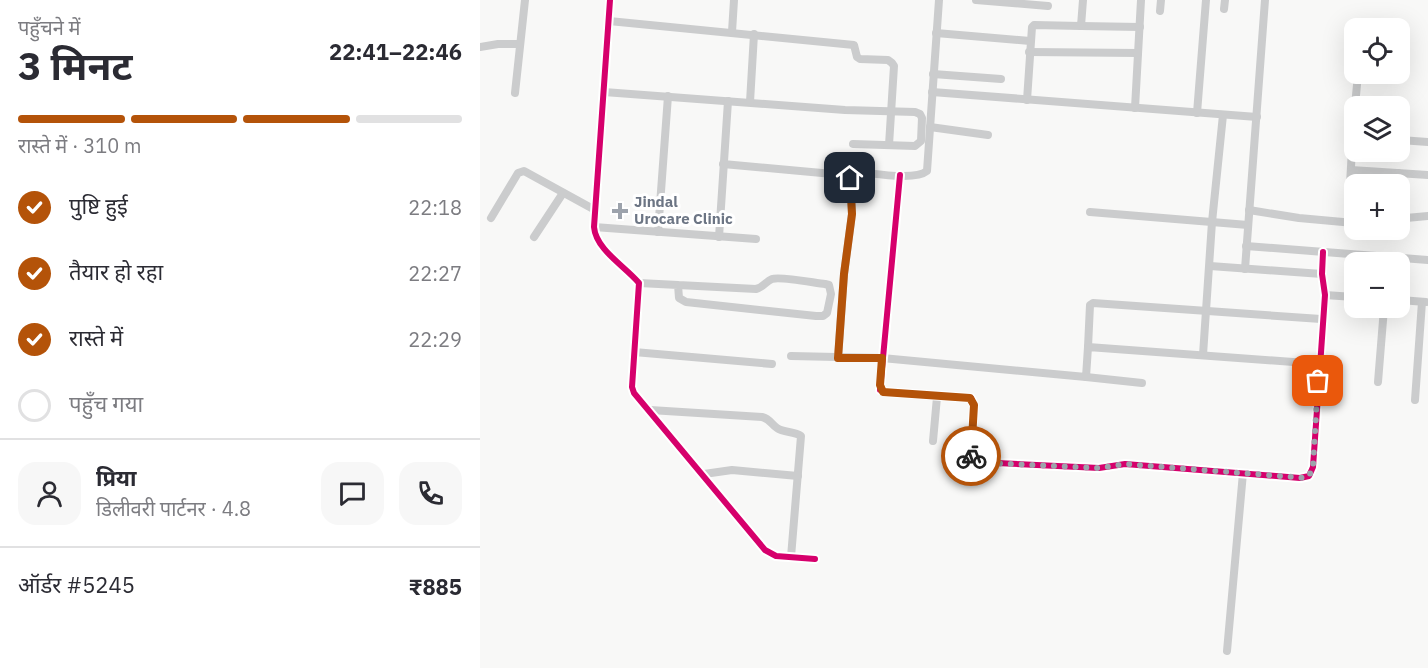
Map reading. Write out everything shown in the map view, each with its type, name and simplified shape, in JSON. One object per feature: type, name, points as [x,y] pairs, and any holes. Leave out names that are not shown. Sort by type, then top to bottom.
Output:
[{"type":"street","points":[[515,93],[525,0]]},
{"type":"street","points":[[610,0],[594,227],[595,236],[600,244],[639,283],[678,285],[756,289],[770,280],[779,279],[829,285],[831,294],[827,313],[823,316],[816,316],[686,302],[679,298],[678,285]]},
{"type":"street","points":[[732,32],[734,0]]},
{"type":"street","points":[[838,358],[844,274],[852,214],[850,178],[856,172],[900,175],[925,174],[927,171],[939,0]]},
{"type":"street","points":[[976,0],[1048,6]]},
{"type":"street","points":[[1081,26],[1083,0]]},
{"type":"street","points":[[1135,108],[1141,0]]},
{"type":"street","points":[[1160,11],[1161,0]]},
{"type":"street","points":[[1197,113],[1206,0]]},
{"type":"street","points":[[1245,269],[1265,0]]},
{"type":"street","points":[[609,21],[854,45],[857,57],[860,59],[888,60],[894,66],[888,145]]},
{"type":"street","points":[[1027,100],[1030,41],[1034,25],[1140,27]]},
{"type":"street","points":[[936,33],[1030,41]]},
{"type":"street","points":[[750,102],[754,34]]},
{"type":"street","points":[[480,47],[520,44]]},
{"type":"street","points":[[1029,52],[1138,53]]},
{"type":"street","points":[[933,74],[1001,80]]},
{"type":"street","points":[[604,92],[915,112],[922,118],[919,144],[915,146],[853,144]]},
{"type":"street","points":[[932,92],[1257,117]]},
{"type":"street","points":[[658,232],[668,96]]},
{"type":"street","points":[[719,237],[728,101]]},
{"type":"street","points":[[1203,355],[1212,222],[1223,115]]},
{"type":"street","points":[[930,127],[988,135]]},
{"type":"street","points":[[1410,141],[1428,142]]},
{"type":"street","points":[[1351,162],[1351,174]]},
{"type":"street","points":[[723,164],[833,174]]},
{"type":"street","points":[[1351,170],[1428,175]]},
{"type":"street","points":[[491,218],[518,173],[524,171],[595,210]]},
{"type":"street","points":[[900,175],[880,385],[883,392],[966,397],[973,401],[970,452],[972,460],[976,462],[1099,468],[1125,464],[1300,478],[1309,476],[1313,467],[1325,295],[1322,274],[1323,252]]},
{"type":"street","points":[[534,237],[563,193]]},
{"type":"street","points":[[1249,210],[1344,222]]},
{"type":"street","points":[[1090,212],[1248,225]]},
{"type":"street","points":[[1410,218],[1428,216]]},
{"type":"street","points":[[594,227],[756,239]]},
{"type":"street","points":[[1246,246],[1428,260]]},
{"type":"street","points":[[1210,266],[1322,274]]},
{"type":"street","points":[[639,283],[632,387],[765,550],[776,556],[815,558]]},
{"type":"street","points":[[1325,295],[1344,296]]},
{"type":"street","points":[[1410,301],[1425,302],[1415,400]]},
{"type":"street","points":[[1086,377],[1088,312],[1093,303],[1322,319]]},
{"type":"street","points":[[1378,382],[1383,318]]},
{"type":"street","points":[[1088,347],[1320,364]]},
{"type":"street","points":[[634,352],[772,364]]},
{"type":"street","points":[[791,356],[882,358],[1142,383]]},
{"type":"street","points":[[933,441],[937,397]]},
{"type":"street","points":[[650,410],[766,417],[779,429],[798,433],[801,436],[792,557]]},
{"type":"street","points":[[704,474],[732,470],[798,476]]},
{"type":"street","points":[[1227,651],[1243,473]]},
{"type":"cycle path","points":[[610,0],[594,227],[605,250],[639,283],[632,387],[634,393],[765,550],[776,556],[815,559]]},
{"type":"cycle path","points":[[900,175],[880,390],[971,398],[974,405],[971,457],[976,462],[1099,468],[1125,464],[1300,478],[1309,476],[1313,467],[1325,295],[1322,274],[1323,252]]},
{"type":"way so far","points":[[971,456],[976,462],[989,463],[1099,468],[1125,464],[1306,478],[1312,472],[1313,467],[1318,381]]},
{"type":"place","name":"Jindal Urocare Clinic","points":[[620,211]]},
{"type":"route","points":[[850,178],[852,214],[839,323],[838,358],[882,358],[880,390],[883,392],[970,398],[974,405],[971,456]]}]
